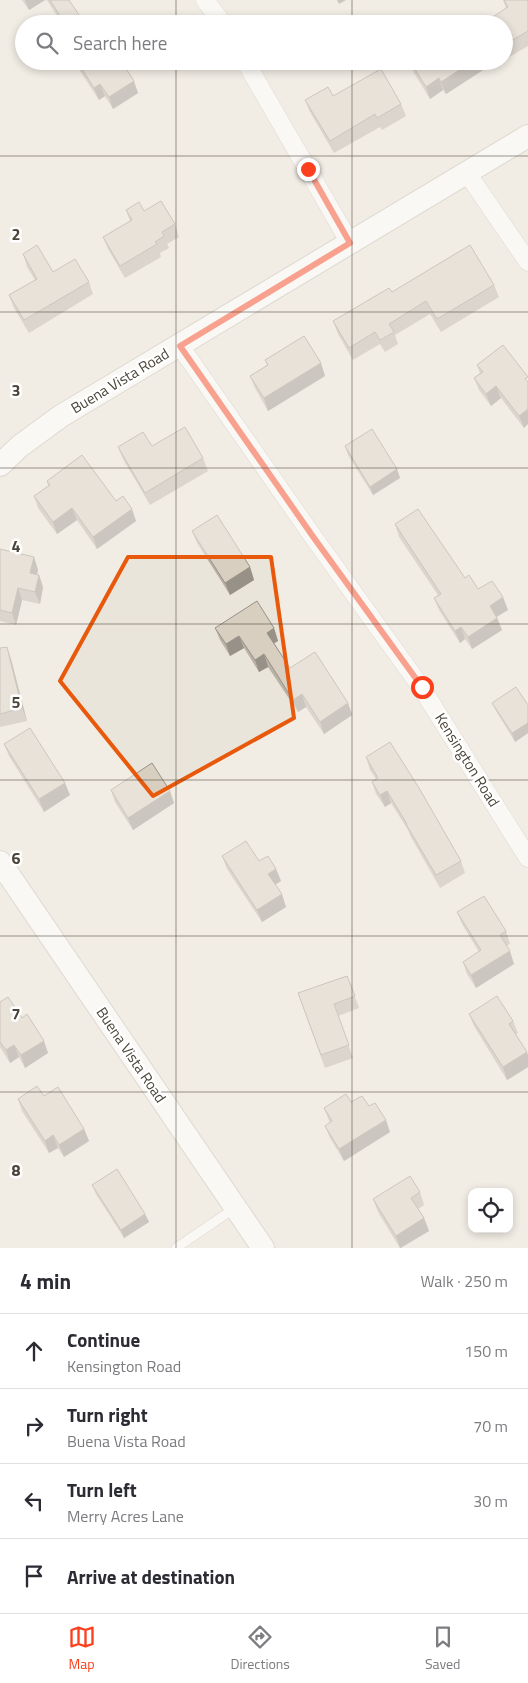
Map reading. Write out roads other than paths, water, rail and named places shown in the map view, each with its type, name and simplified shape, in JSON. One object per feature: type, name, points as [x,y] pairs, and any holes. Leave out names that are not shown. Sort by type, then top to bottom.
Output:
[{"type":"street","points":[[205,0],[216,15]]},
{"type":"street","points":[[250,70],[350,243]]},
{"type":"street","name":"Buena Vista Road","points":[[0,465],[20,446],[61,416],[528,136]]},
{"type":"street","points":[[467,173],[528,262]]},
{"type":"street","name":"Kensington Road","points":[[180,346],[314,538],[422,687],[528,858]]},
{"type":"street","name":"Buena Vista Road","points":[[0,862],[263,1248]]},
{"type":"lane","points":[[176,1248],[235,1208]]}]
